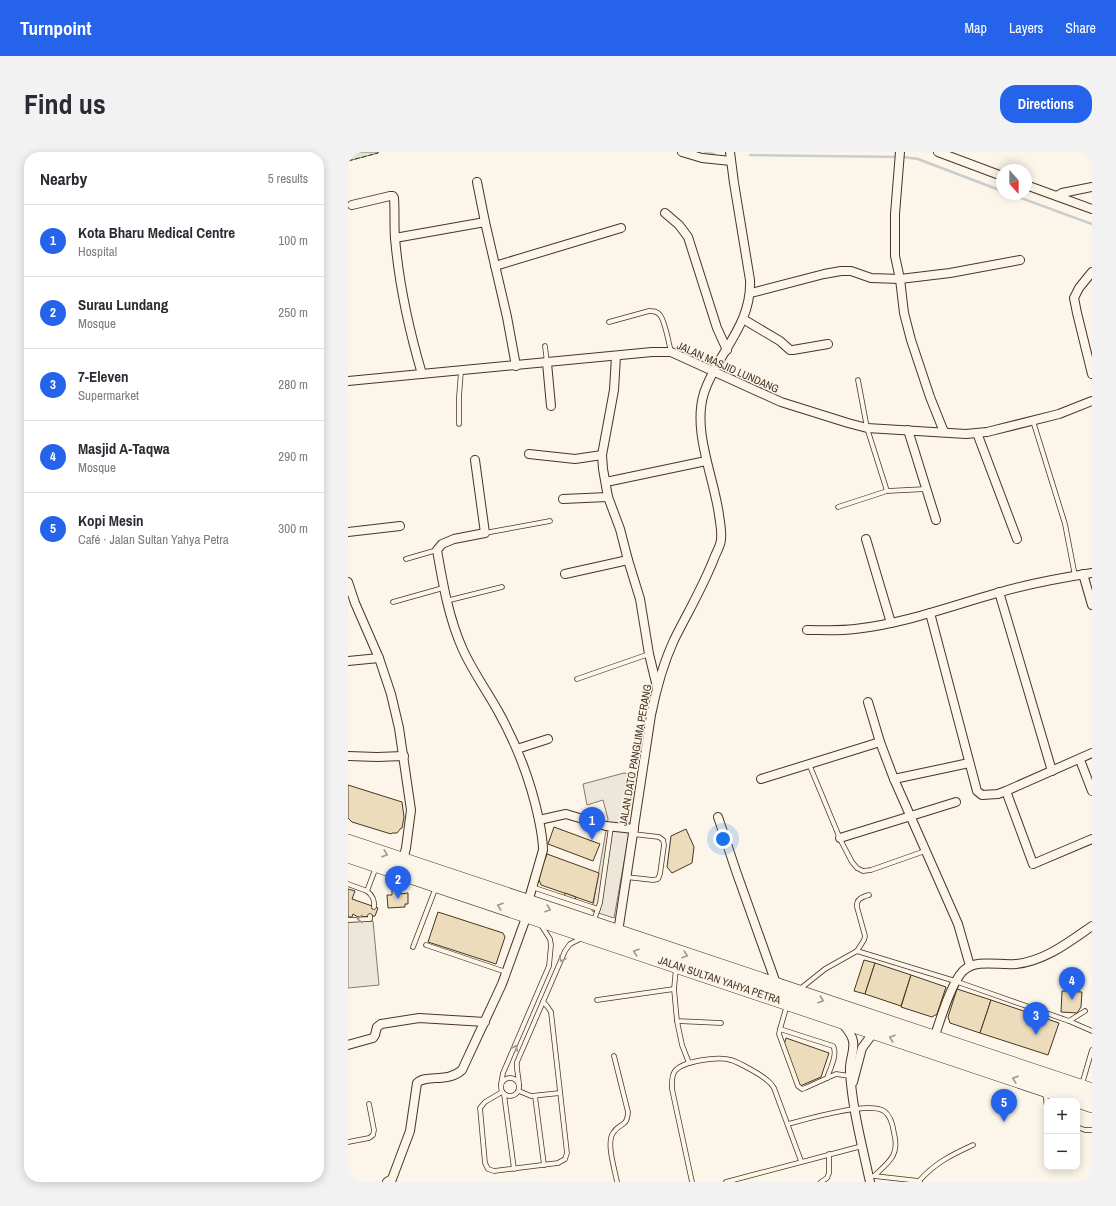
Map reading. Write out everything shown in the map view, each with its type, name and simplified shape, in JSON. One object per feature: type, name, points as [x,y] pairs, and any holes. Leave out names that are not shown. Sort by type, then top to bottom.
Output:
[{"type":"highway","name":"JALAN SULTAN YAHYA PETRA","points":[[348,842],[403,860],[529,911]]},
{"type":"highway","name":"JALAN SULTAN YAHYA PETRA","points":[[348,855],[437,885],[591,930],[676,965],[934,1038],[1086,1089]]},
{"type":"highway","name":"JALAN SULTAN YAHYA PETRA","points":[[591,930],[618,932],[777,986],[792,998],[840,1020],[1092,1105]]},
{"type":"street","points":[[682,152],[702,158],[731,161]]},
{"type":"street","name":"JALAN DATO PANGLIMA PERANG","points":[[618,932],[651,716],[657,687],[673,643],[710,571],[721,539],[718,506],[702,441],[700,411],[704,393],[714,372],[744,319],[751,293],[730,152]]},
{"type":"street","points":[[938,152],[996,174]]},
{"type":"street","points":[[900,155],[895,214],[895,256],[900,279],[904,313],[911,340],[944,432]]},
{"type":"street","points":[[476,182],[507,317],[516,366]]},
{"type":"street","points":[[1032,186],[1092,209]]},
{"type":"street","points":[[1057,196],[1062,193],[1092,187]]},
{"type":"street","points":[[352,204],[393,196],[394,198],[395,238],[401,285],[410,330],[422,374]]},
{"type":"street","points":[[665,214],[679,225],[688,237],[717,328],[727,350]]},
{"type":"street","points":[[395,238],[485,222]]},
{"type":"street","points":[[495,266],[621,228]]},
{"type":"street","points":[[751,293],[841,271],[851,271],[871,278],[900,279],[950,273],[1020,260]]},
{"type":"street","points":[[1092,272],[1079,288],[1074,298],[1092,374]]},
{"type":"street","points":[[744,319],[780,340],[790,350],[828,344]]},
{"type":"street","name":"JALAN MASJID LUNDANG","points":[[348,381],[652,352],[671,352],[781,402],[867,428],[966,434],[987,432],[1059,414],[1092,401]]},
{"type":"street","points":[[616,356],[614,390],[602,455],[608,497],[620,529],[640,599],[657,687]]},
{"type":"street","points":[[547,363],[551,406]]},
{"type":"street","points":[[908,430],[936,520]]},
{"type":"street","points":[[977,433],[1017,539]]},
{"type":"street","points":[[529,454],[575,458],[602,455]]},
{"type":"street","points":[[387,1182],[392,1179],[410,1131],[418,1081],[423,1079],[446,1078],[458,1074],[465,1065],[502,984],[529,911],[532,887],[543,850],[543,842],[535,800],[517,749],[499,712],[464,652],[456,633],[443,588],[437,550],[442,544],[454,539],[485,534],[475,460]]},
{"type":"street","points":[[606,482],[706,461]]},
{"type":"street","points":[[563,499],[608,497]]},
{"type":"street","points":[[348,532],[400,526]]},
{"type":"street","points":[[866,539],[891,622]]},
{"type":"street","points":[[565,574],[628,560]]},
{"type":"street","points":[[807,630],[855,629],[891,622],[930,613],[999,592],[1092,573]]},
{"type":"street","points":[[1083,574],[1092,605]]},
{"type":"street","points":[[348,582],[352,604],[379,658],[391,694],[399,728],[411,815],[403,860]]},
{"type":"street","points":[[999,592],[1052,771]]},
{"type":"street","points":[[930,613],[977,791],[982,795],[998,794],[1080,760],[1092,753]]},
{"type":"street","points":[[348,661],[379,658]]},
{"type":"street","points":[[868,702],[880,742],[894,779],[953,913],[970,966]]},
{"type":"street","points":[[517,749],[548,739]]},
{"type":"street","points":[[761,779],[880,742]]},
{"type":"street","points":[[348,756],[404,756]]},
{"type":"street","points":[[1080,760],[1092,791]]},
{"type":"street","points":[[894,779],[970,763]]},
{"type":"street","points":[[1006,791],[1033,864],[1092,839]]},
{"type":"street","points":[[840,838],[956,802]]},
{"type":"street","points":[[539,820],[566,814],[633,832]]},
{"type":"street","points":[[718,817],[777,986]]},
{"type":"street","points":[[934,1038],[955,981],[963,971],[970,966],[981,964],[1015,964],[1028,962],[1040,958],[1072,941],[1092,926]]},
{"type":"street","points":[[348,1045],[374,1037],[376,1029],[379,1025],[419,1018],[485,1022]]},
{"type":"street","points":[[840,1020],[849,1031],[853,1039],[854,1046],[850,1066],[850,1076],[854,1109],[871,1178]]},
{"type":"street","points":[[852,1086],[862,1048],[874,1032]]},
{"type":"lane","points":[[609,322],[649,311],[660,314],[663,319],[671,352]]},
{"type":"lane","points":[[545,346],[547,363]]},
{"type":"lane","points":[[459,424],[461,371]]},
{"type":"lane","points":[[858,380],[867,428],[887,492]]},
{"type":"lane","points":[[1033,421],[1065,524],[1075,576]]},
{"type":"lane","points":[[838,507],[887,492],[926,489]]},
{"type":"lane","points":[[485,534],[550,522]]},
{"type":"lane","points":[[406,559],[437,550]]},
{"type":"lane","points":[[446,601],[502,587]]},
{"type":"lane","points":[[393,602],[443,588]]},
{"type":"lane","points":[[577,679],[650,654]]},
{"type":"lane","points":[[809,764],[840,838],[852,862],[857,868],[863,871],[871,870],[925,851]]},
{"type":"lane","points":[[543,1002],[551,1012],[567,1153],[561,1162],[494,1171],[488,1169],[485,1163],[480,1108],[485,1102],[503,1093],[511,1096],[518,1091],[519,1078],[516,1066],[517,1062],[565,950],[570,944],[591,930],[600,903],[611,826]]},
{"type":"lane","points":[[626,877],[653,880],[658,879],[660,874],[664,845],[663,840],[633,832]]},
{"type":"lane","points":[[367,891],[377,865]]},
{"type":"lane","points":[[348,884],[367,891],[373,898],[374,906]]},
{"type":"lane","points":[[413,947],[437,885]]},
{"type":"lane","points":[[532,887],[598,909]]},
{"type":"lane","points":[[850,1076],[837,1074],[805,1088],[800,1088],[780,1038],[780,1029],[792,998],[825,969],[857,951],[866,936],[857,908],[857,903],[860,898],[869,894]]},
{"type":"lane","points":[[514,1168],[501,1084],[503,1074],[549,966],[551,950],[550,939],[543,927],[529,911]]},
{"type":"lane","points":[[348,920],[370,919],[370,916]]},
{"type":"lane","points":[[426,945],[506,972]]},
{"type":"lane","points":[[857,951],[955,981],[1092,1031]]},
{"type":"lane","points":[[676,965],[674,989],[677,1021],[682,1045],[689,1063]]},
{"type":"lane","points":[[597,1000],[674,989]]},
{"type":"lane","points":[[1069,1022],[1085,1011]]},
{"type":"lane","points":[[677,1021],[721,1023]]},
{"type":"lane","points":[[780,1029],[833,1046],[835,1053],[828,1078]]},
{"type":"lane","points":[[1086,1089],[1092,1050]]},
{"type":"lane","points":[[614,1056],[628,1112],[628,1119],[625,1124],[618,1127],[612,1134],[610,1143],[617,1182]]},
{"type":"lane","points":[[692,1182],[672,1089],[674,1072],[680,1067],[689,1063],[720,1058],[732,1060],[768,1081],[774,1088],[801,1162]]},
{"type":"lane","points":[[501,1084],[505,1079],[510,1078],[516,1080],[519,1085]]},
{"type":"lane","points":[[1044,1089],[1046,1098]]},
{"type":"lane","points":[[518,1091],[535,1096],[560,1093]]},
{"type":"lane","points":[[535,1096],[544,1165]]},
{"type":"lane","points":[[348,1142],[369,1138],[373,1135],[374,1130],[369,1104]]},
{"type":"lane","points":[[788,1124],[830,1113],[854,1109],[875,1108],[883,1110],[887,1114],[893,1127],[896,1140],[896,1149],[892,1158],[871,1178]]},
{"type":"lane","points":[[1080,1128],[1092,1130]]},
{"type":"lane","points":[[871,1178],[919,1181],[931,1168],[941,1161],[973,1145]]},
{"type":"lane","points":[[726,1182],[862,1146]]},
{"type":"lane","points":[[821,1182],[827,1178],[830,1173],[829,1154]]},
{"type":"green space","points":[[348,152],[378,152],[378,153],[348,161]]},
{"type":"shaded area","points":[[624,773],[634,775],[627,822],[631,823],[614,918],[592,911],[608,819],[603,800],[587,805],[583,784]]},
{"type":"shaded area","points":[[373,921],[379,985],[348,988],[348,922]]},
{"type":"building","points":[[348,785],[402,802],[404,817],[402,828],[397,833],[391,834],[352,822],[348,818]]},
{"type":"building","points":[[554,827],[600,844],[593,861],[548,844]]},
{"type":"building","points":[[686,829],[694,847],[692,863],[672,873],[667,867],[671,836]]},
{"type":"building","points":[[547,854],[599,873],[593,903],[541,885],[538,877]]},
{"type":"building","points":[[348,889],[355,891],[352,899],[378,908],[375,916],[358,917],[353,914],[352,917],[348,917]]},
{"type":"building","points":[[392,890],[398,890],[399,894],[408,893],[408,904],[405,904],[405,907],[388,908],[387,895],[392,895]]},
{"type":"building","points":[[565,893],[576,897],[575,901],[564,898]]},
{"type":"building","points":[[438,912],[503,933],[505,937],[496,964],[428,942]]},
{"type":"building","points":[[864,960],[875,963],[865,994],[854,991]]},
{"type":"building","points":[[875,963],[911,975],[901,1006],[865,994]]},
{"type":"building","points":[[911,975],[946,987],[937,1014],[932,1017],[901,1007]]},
{"type":"building","points":[[957,989],[991,1000],[980,1033],[950,1023],[948,1017]]},
{"type":"building","points":[[1062,991],[1082,992],[1081,1007],[1077,1013],[1061,1012]]},
{"type":"building","points":[[991,1000],[1059,1023],[1048,1055],[980,1033]]},
{"type":"building","points":[[786,1038],[829,1053],[821,1077],[800,1086],[784,1045]]},
{"type":"waterway","points":[[705,152],[714,154]]},
{"type":"waterway","points":[[750,155],[903,157],[918,159],[996,189]]},
{"type":"waterway","points":[[1026,200],[1092,224]]},
{"type":"fence","points":[[348,161],[378,152]]},
{"type":"place","name":"Kota Bharu Medical Centre","points":[[592,840]]},
{"type":"place","name":"Surau Lundang","points":[[398,899]]},
{"type":"place","name":"Masjid A-Taqwa","points":[[1072,1000]]},
{"type":"place","name":"7-Eleven","points":[[1036,1035]]},
{"type":"place","name":"Kopi Mesin","points":[[1004,1122]]}]
